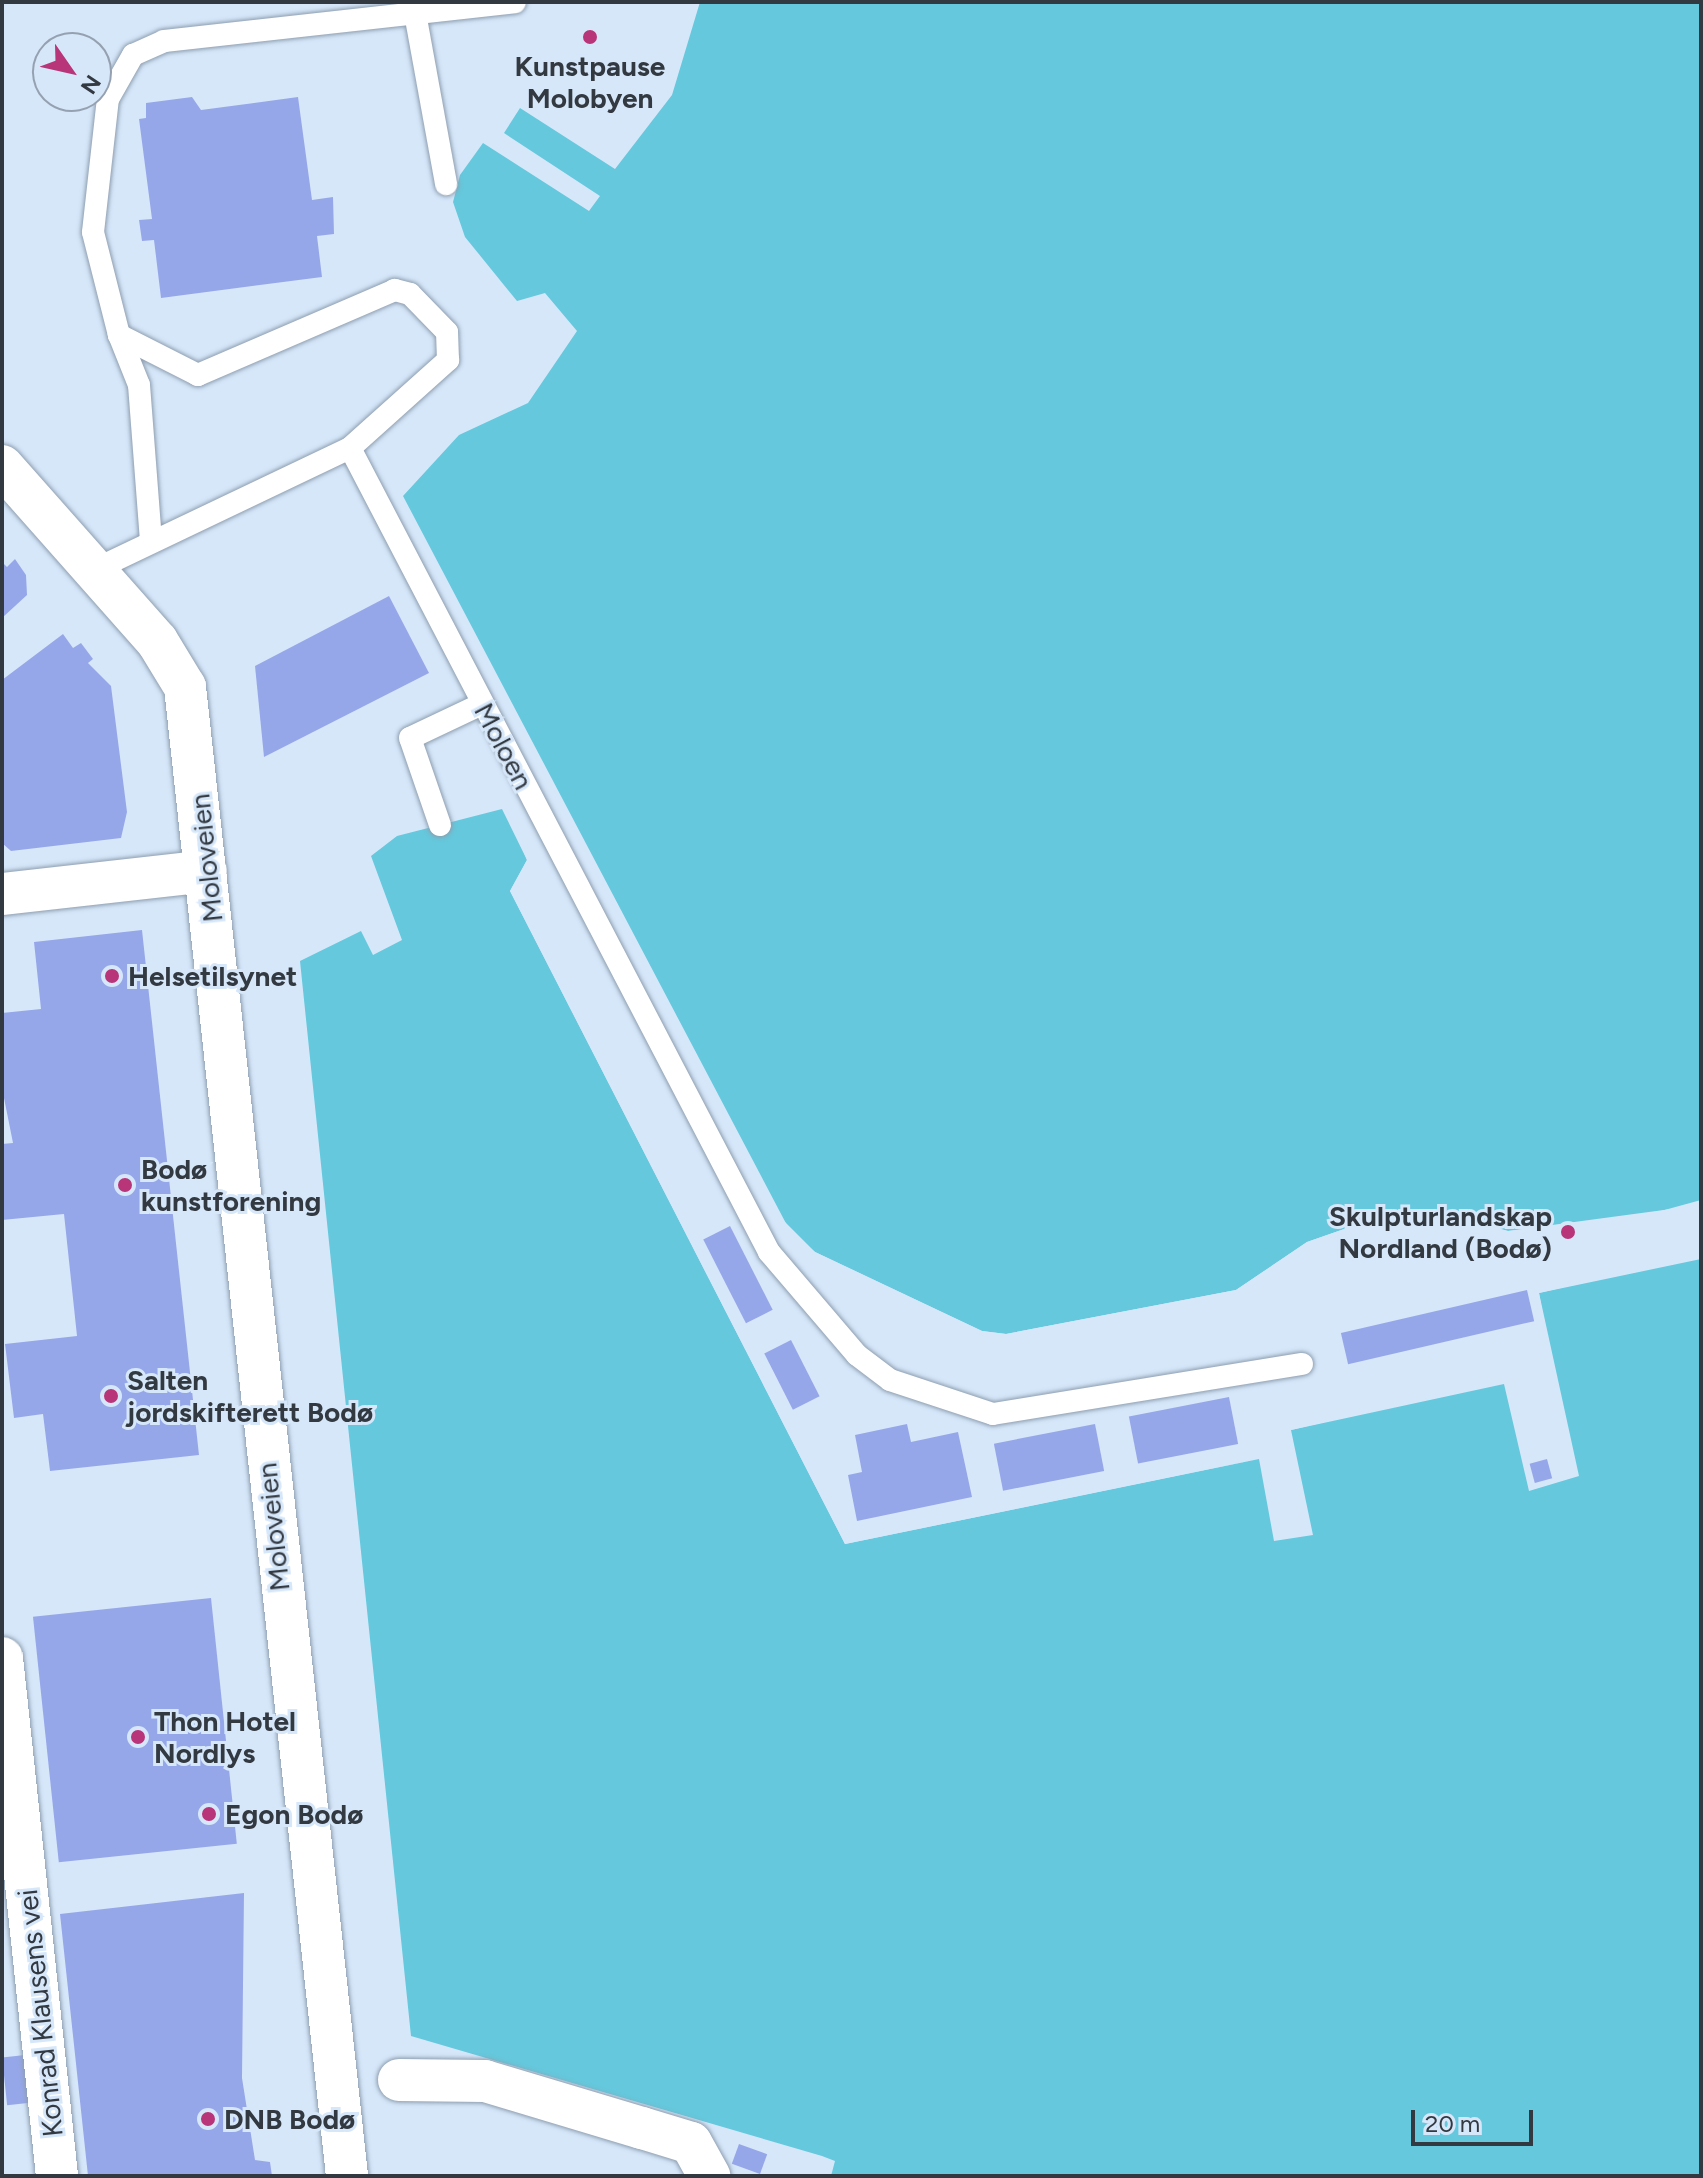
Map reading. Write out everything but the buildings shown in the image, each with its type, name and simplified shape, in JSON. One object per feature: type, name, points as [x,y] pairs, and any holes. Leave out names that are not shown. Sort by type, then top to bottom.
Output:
[{"type":"street","name":"Moloveien","points":[[2,466],[157,641],[185,687],[347,2176]]},
{"type":"street","points":[[2,894],[206,871]]},
{"type":"street","name":"Konrad Klausens vei","points":[[2,1658],[57,2176]]},
{"type":"street","points":[[399,2080],[485,2081],[691,2143],[709,2176]]},
{"type":"lane","points":[[151,541],[139,385],[119,335],[93,232],[108,99],[133,55],[164,41],[515,2]]},
{"type":"lane","points":[[415,13],[446,184]]},
{"type":"lane","points":[[92,571],[350,448],[448,360],[447,332],[410,294],[395,290],[357,301],[198,375],[119,335]]},
{"type":"lane","name":"Moloen","points":[[350,448],[769,1252],[801,1291],[890,1380],[993,1414],[1302,1364]]},
{"type":"lane","points":[[440,825],[410,738],[482,704]]},
{"type":"water","points":[[700,2],[1701,2],[1701,1200],[1639,1217],[1508,1231],[1440,1213],[1370,1220],[1307,1242],[1236,1290],[1006,1334],[982,1331],[815,1252],[790,1231],[403,496],[459,435],[528,403],[577,331],[545,293],[517,301],[465,237],[453,202],[460,175],[483,143],[589,211],[600,196],[504,133],[520,108],[615,169],[672,95]]},
{"type":"water","points":[[502,809],[527,860],[510,891],[845,1544],[1259,1459],[1274,1541],[1313,1535],[1291,1430],[1504,1384],[1529,1491],[1579,1476],[1539,1293],[1701,1259],[1701,2176],[831,2176],[835,2161],[822,2156],[411,2036],[300,961],[361,931],[373,955],[402,940],[371,856],[397,836]]},
{"type":"pier","points":[[547,778],[773,1210],[815,1252],[982,1331],[1006,1334],[1236,1290],[1307,1242],[1370,1220],[1440,1213],[1508,1231],[1701,1205],[1640,1221],[1508,1235],[1440,1217],[1370,1224],[1309,1246],[1237,1294],[1007,1338],[980,1335],[813,1255],[770,1213]]},
{"type":"pier","points":[[506,806],[531,860],[515,891],[847,1540],[1263,1458],[845,1544],[510,891],[527,860]]},
{"type":"pier","points":[[1701,1255],[1539,1293],[1553,1372],[1536,1290]]},
{"type":"pier","points":[[1503,1380],[1291,1430],[1291,1452],[1289,1426]]},
{"type":"place","name":"Kunstpause Molobyen","points":[[590,37]]},
{"type":"place","name":"Helsetilsynet","points":[[112,976]]},
{"type":"place","name":"Bodø kunstforening","points":[[125,1185]]},
{"type":"place","name":"Skulpturlandskap Nordland (Bodø)","points":[[1568,1232]]},
{"type":"place","name":"Salten jordskifterett Bodø","points":[[111,1396]]},
{"type":"place","name":"Thon Hotel Nordlys","points":[[138,1737]]},
{"type":"place","name":"Egon Bodø","points":[[209,1814]]},
{"type":"place","name":"DNB Bodø","points":[[208,2119]]}]
